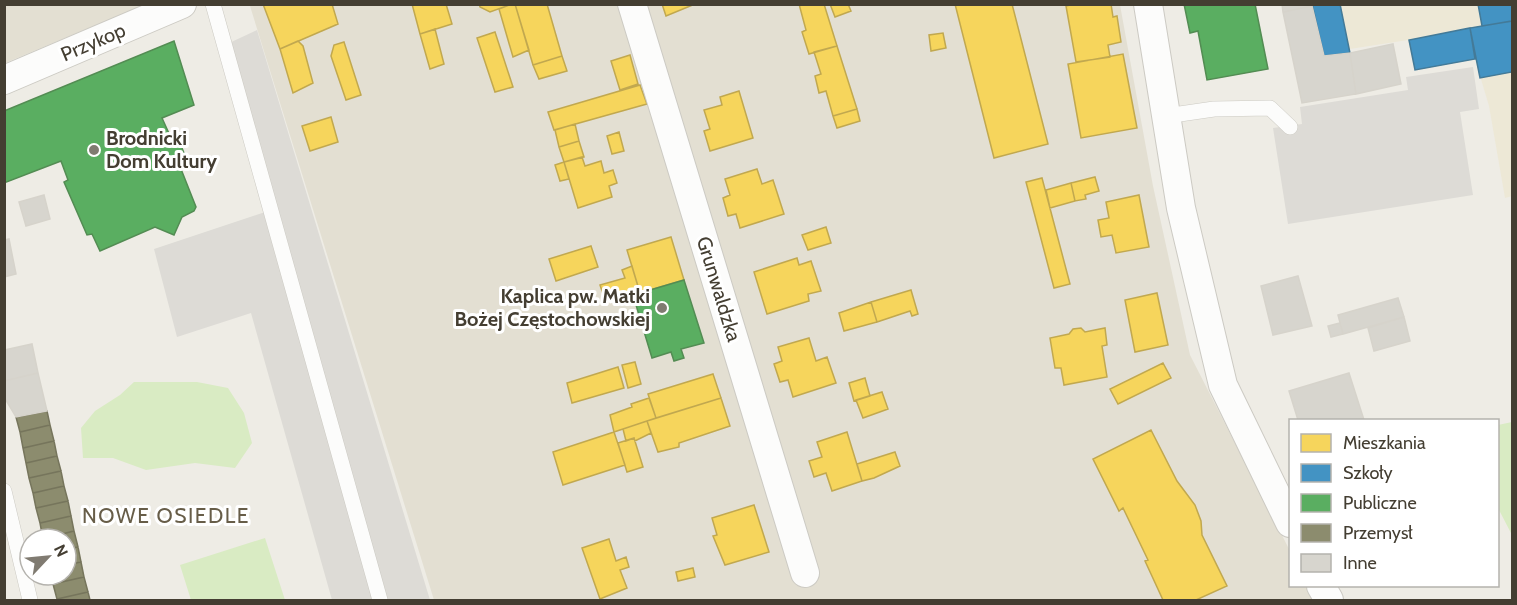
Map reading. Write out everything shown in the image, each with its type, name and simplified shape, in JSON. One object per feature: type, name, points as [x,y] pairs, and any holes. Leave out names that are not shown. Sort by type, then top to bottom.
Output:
[{"type":"street","name":"Grunwaldzka","points":[[632,4],[805,573]]},
{"type":"street","points":[[1148,4],[1181,208],[1222,385],[1289,521]]},
{"type":"street","name":"Przykop","points":[[4,80],[171,6]]},
{"type":"lane","points":[[213,4],[380,600]]},
{"type":"lane","points":[[1166,116],[1214,109],[1270,108],[1290,128]]},
{"type":"lane","points":[[4,491],[30,600]]},
{"type":"shaded area","points":[[5,4],[144,4],[144,5],[5,63]]},
{"type":"shaded area","points":[[253,4],[1120,5],[1153,186],[1190,355],[1289,549],[1289,587],[1309,587],[1316,600],[434,600],[250,6]]},
{"type":"shaded area","points":[[1315,5],[1512,5],[1512,196],[1505,198],[1489,106],[1475,59],[1415,70],[1408,40],[1324,53]]},
{"type":"shaded area","points":[[257,30],[430,600],[332,600],[251,313],[177,337],[154,249],[271,210],[225,45]]},
{"type":"shaded area","points":[[1473,67],[1479,109],[1460,112],[1473,195],[1288,224],[1273,128],[1302,124],[1300,107],[1408,90],[1406,77]]},
{"type":"green space","points":[[134,382],[197,382],[228,388],[244,413],[252,443],[235,468],[195,463],[146,470],[113,458],[83,458],[81,428],[95,411],[120,395]]},
{"type":"green space","points":[[1512,422],[1512,535],[1499,510],[1499,425]]},
{"type":"green space","points":[[265,538],[285,600],[191,600],[180,565]]},
{"type":"building: Mieszkania","points":[[263,4],[332,4],[338,24],[280,49]]},
{"type":"building: Mieszkania","points":[[412,4],[446,4],[452,24],[420,34]]},
{"type":"building: Mieszkania","points":[[479,4],[512,4],[490,12],[480,7]]},
{"type":"building: Mieszkania","points":[[515,4],[529,50],[513,57],[499,9]]},
{"type":"building: Mieszkania","points":[[515,4],[547,4],[562,56],[533,65]]},
{"type":"building: Mieszkania","points":[[662,4],[695,4],[666,16]]},
{"type":"building: Mieszkania","points":[[799,4],[824,4],[837,46],[809,54],[802,32],[806,30]]},
{"type":"building: Mieszkania","points":[[830,4],[848,4],[851,11],[835,17]]},
{"type":"building: Mieszkania","points":[[955,4],[1012,4],[1048,144],[994,158]]},
{"type":"building: Mieszkania","points":[[1111,4],[1113,17],[1117,16],[1121,42],[1108,45],[1110,57],[1076,62],[1066,6]]},
{"type":"building: Mieszkania","points":[[435,29],[444,64],[430,69],[420,34]]},
{"type":"building: Mieszkania","points":[[495,32],[513,87],[495,92],[477,38]]},
{"type":"building: Mieszkania","points":[[943,33],[946,48],[931,51],[929,35]]},
{"type":"building: Mieszkania","points":[[298,41],[303,46],[313,83],[293,93],[280,49]]},
{"type":"building: Mieszkania","points":[[344,42],[361,95],[346,100],[331,56],[334,45]]},
{"type":"building: Mieszkania","points":[[837,46],[857,109],[833,116],[826,91],[819,93],[815,76],[821,74],[814,52]]},
{"type":"building: Mieszkania","points":[[1123,54],[1137,128],[1081,138],[1068,64]]},
{"type":"building: Mieszkania","points":[[630,55],[638,84],[620,90],[611,61]]},
{"type":"building: Mieszkania","points":[[562,56],[567,71],[539,79],[533,65]]},
{"type":"building: Mieszkania","points":[[640,85],[647,104],[554,130],[548,112]]},
{"type":"building: Mieszkania","points":[[739,91],[753,138],[710,151],[704,131],[710,129],[704,110],[722,105],[720,97]]},
{"type":"building: Mieszkania","points":[[857,109],[860,121],[837,128],[833,116]]},
{"type":"building: Mieszkania","points":[[331,117],[338,142],[310,151],[302,126]]},
{"type":"building: Mieszkania","points":[[575,124],[579,141],[559,147],[555,130]]},
{"type":"building: Mieszkania","points":[[619,132],[624,151],[612,154],[607,136]]},
{"type":"building: Mieszkania","points":[[579,141],[584,157],[564,162],[559,147]]},
{"type":"building: Mieszkania","points":[[582,157],[585,166],[601,161],[604,173],[613,170],[617,183],[609,186],[612,197],[578,208],[564,162]]},
{"type":"building: Mieszkania","points":[[564,162],[569,179],[560,181],[555,165]]},
{"type":"building: Mieszkania","points":[[757,169],[762,184],[773,180],[784,214],[740,228],[736,214],[728,216],[723,198],[730,195],[725,179]]},
{"type":"building: Mieszkania","points":[[1095,177],[1099,191],[1085,195],[1086,199],[1075,201],[1071,183]]},
{"type":"building: Mieszkania","points":[[1042,178],[1070,284],[1054,288],[1026,182]]},
{"type":"building: Mieszkania","points":[[1071,183],[1075,201],[1050,208],[1046,190]]},
{"type":"building: Mieszkania","points":[[1139,195],[1149,247],[1116,253],[1112,235],[1101,237],[1098,220],[1109,218],[1106,202]]},
{"type":"building: Mieszkania","points":[[826,227],[831,243],[808,250],[802,235]]},
{"type":"building: Mieszkania","points":[[671,237],[684,280],[640,293],[627,250]]},
{"type":"building: Mieszkania","points":[[591,246],[598,267],[556,281],[549,259]]},
{"type":"building: Mieszkania","points":[[797,258],[799,265],[811,261],[821,291],[808,294],[809,301],[767,314],[754,272]]},
{"type":"building: Mieszkania","points":[[632,266],[640,293],[606,303],[600,285],[625,278],[622,270]]},
{"type":"building: Mieszkania","points":[[911,290],[918,314],[912,316],[910,311],[877,322],[871,302]]},
{"type":"building: Mieszkania","points":[[1157,293],[1168,345],[1135,352],[1125,300]]},
{"type":"building: Mieszkania","points":[[871,302],[877,322],[844,331],[839,313]]},
{"type":"building: Mieszkania","points":[[1081,328],[1085,332],[1105,328],[1107,345],[1102,346],[1107,377],[1064,385],[1061,368],[1055,368],[1050,338],[1069,334],[1073,329]]},
{"type":"building: Mieszkania","points":[[809,338],[816,361],[827,357],[836,383],[793,397],[788,380],[780,382],[774,364],[782,361],[778,347]]},
{"type":"building: Mieszkania","points":[[635,362],[641,384],[628,388],[622,365]]},
{"type":"building: Mieszkania","points":[[1163,363],[1171,378],[1118,404],[1110,389]]},
{"type":"building: Mieszkania","points":[[618,367],[624,388],[572,403],[567,383]]},
{"type":"building: Mieszkania","points":[[713,374],[721,398],[656,418],[648,394]]},
{"type":"building: Mieszkania","points":[[865,378],[870,396],[854,401],[849,383]]},
{"type":"building: Mieszkania","points":[[882,392],[888,409],[863,418],[856,400]]},
{"type":"building: Mieszkania","points":[[649,398],[656,418],[614,432],[610,415]]},
{"type":"building: Mieszkania","points":[[721,398],[730,426],[679,443],[679,447],[658,452],[647,421]]},
{"type":"building: Mieszkania","points":[[647,421],[651,433],[635,441],[634,438],[626,441],[623,429]]},
{"type":"building: Mieszkania","points":[[1151,430],[1177,481],[1195,505],[1201,521],[1202,535],[1227,586],[1196,600],[1163,600],[1145,561],[1148,560],[1123,508],[1119,511],[1093,459]]},
{"type":"building: Mieszkania","points":[[614,432],[625,465],[563,485],[553,452]]},
{"type":"building: Mieszkania","points":[[847,432],[862,481],[832,491],[826,473],[814,477],[809,461],[822,457],[817,442]]},
{"type":"building: Mieszkania","points":[[634,438],[643,467],[627,472],[618,443]]},
{"type":"building: Mieszkania","points":[[895,452],[900,466],[862,481],[857,464]]},
{"type":"building: Mieszkania","points":[[754,505],[769,552],[725,565],[713,536],[717,535],[712,518]]},
{"type":"building: Mieszkania","points":[[609,539],[616,561],[626,557],[629,567],[620,570],[627,588],[600,599],[582,548]]},
{"type":"building: Mieszkania","points":[[693,568],[695,577],[678,581],[676,572]]},
{"type":"building: Szkoły","points":[[1312,4],[1340,4],[1350,53],[1324,56]]},
{"type":"building: Szkoły","points":[[1478,4],[1512,4],[1512,21],[1482,26]]},
{"type":"building: Szkoły","points":[[1512,21],[1512,72],[1480,78],[1470,28]]},
{"type":"building: Szkoły","points":[[1470,28],[1475,59],[1415,70],[1409,40]]},
{"type":"building: Publiczne","points":[[1184,4],[1255,4],[1268,69],[1207,80],[1198,31],[1190,33]]},
{"type":"building: Publiczne","name":"Brodnicki Dom Kultury","points":[[174,41],[194,105],[162,118],[172,140],[180,143],[186,158],[181,169],[196,207],[194,211],[182,217],[174,235],[155,227],[100,251],[92,234],[87,235],[64,182],[68,180],[61,161],[4,183],[4,111]]},
{"type":"building: Publiczne","points":[[684,280],[704,343],[681,349],[684,358],[674,361],[671,352],[652,358],[633,295]]},
{"type":"building: Przemysł","points":[[47,411],[50,425],[20,432],[16,417]]},
{"type":"building: Przemysł","points":[[50,425],[54,441],[23,448],[20,432]]},
{"type":"building: Przemysł","points":[[54,441],[57,456],[26,463],[23,448]]},
{"type":"building: Przemysł","points":[[57,456],[61,471],[29,478],[26,463]]},
{"type":"building: Przemysł","points":[[61,471],[64,486],[33,493],[29,478]]},
{"type":"building: Przemysł","points":[[64,486],[68,501],[36,508],[33,493]]},
{"type":"building: Przemysł","points":[[68,501],[71,516],[40,523],[36,508]]},
{"type":"building: Przemysł","points":[[71,516],[73,527],[41,527],[40,523]]},
{"type":"building: Przemysł","points":[[78,547],[81,562],[78,563]]},
{"type":"building: Przemysł","points":[[81,562],[84,577],[78,578],[78,563]]},
{"type":"building: Przemysł","points":[[84,577],[88,592],[57,599],[54,587],[78,587],[78,578]]},
{"type":"building: Przemysł","points":[[88,592],[90,600],[57,600],[57,599]]},
{"type":"building: Inne","points":[[1282,4],[1312,4],[1312,6],[1283,12]]},
{"type":"building: Inne","points":[[1312,6],[1324,56],[1350,53],[1356,94],[1302,103],[1283,12]]},
{"type":"building: Inne","points":[[1393,44],[1401,84],[1356,94],[1350,53]]},
{"type":"building: Inne","points":[[44,195],[50,219],[26,226],[19,202]]},
{"type":"building: Inne","points":[[9,239],[16,274],[4,277],[4,240]]},
{"type":"building: Inne","points":[[1298,276],[1312,326],[1273,335],[1261,286]]},
{"type":"building: Inne","points":[[1398,298],[1404,317],[1343,334],[1338,315]]},
{"type":"building: Inne","points":[[1404,317],[1410,341],[1374,351],[1368,328]]},
{"type":"building: Inne","points":[[1340,323],[1343,334],[1331,337],[1328,326]]},
{"type":"building: Inne","points":[[32,344],[38,373],[4,381],[4,350]]},
{"type":"building: Inne","points":[[38,373],[47,411],[16,417],[4,397],[4,381]]},
{"type":"building: Inne","points":[[1349,373],[1364,419],[1298,419],[1289,391]]},
{"type":"place","name":"Brodnicki Dom Kultury","points":[[94,150]]},
{"type":"place","name":"Kaplica pw. Matki Bożej Częstochowskiej","points":[[662,308]]},
{"type":"district","name":"NOWE OSIEDLE","points":[[166,515]]}]
